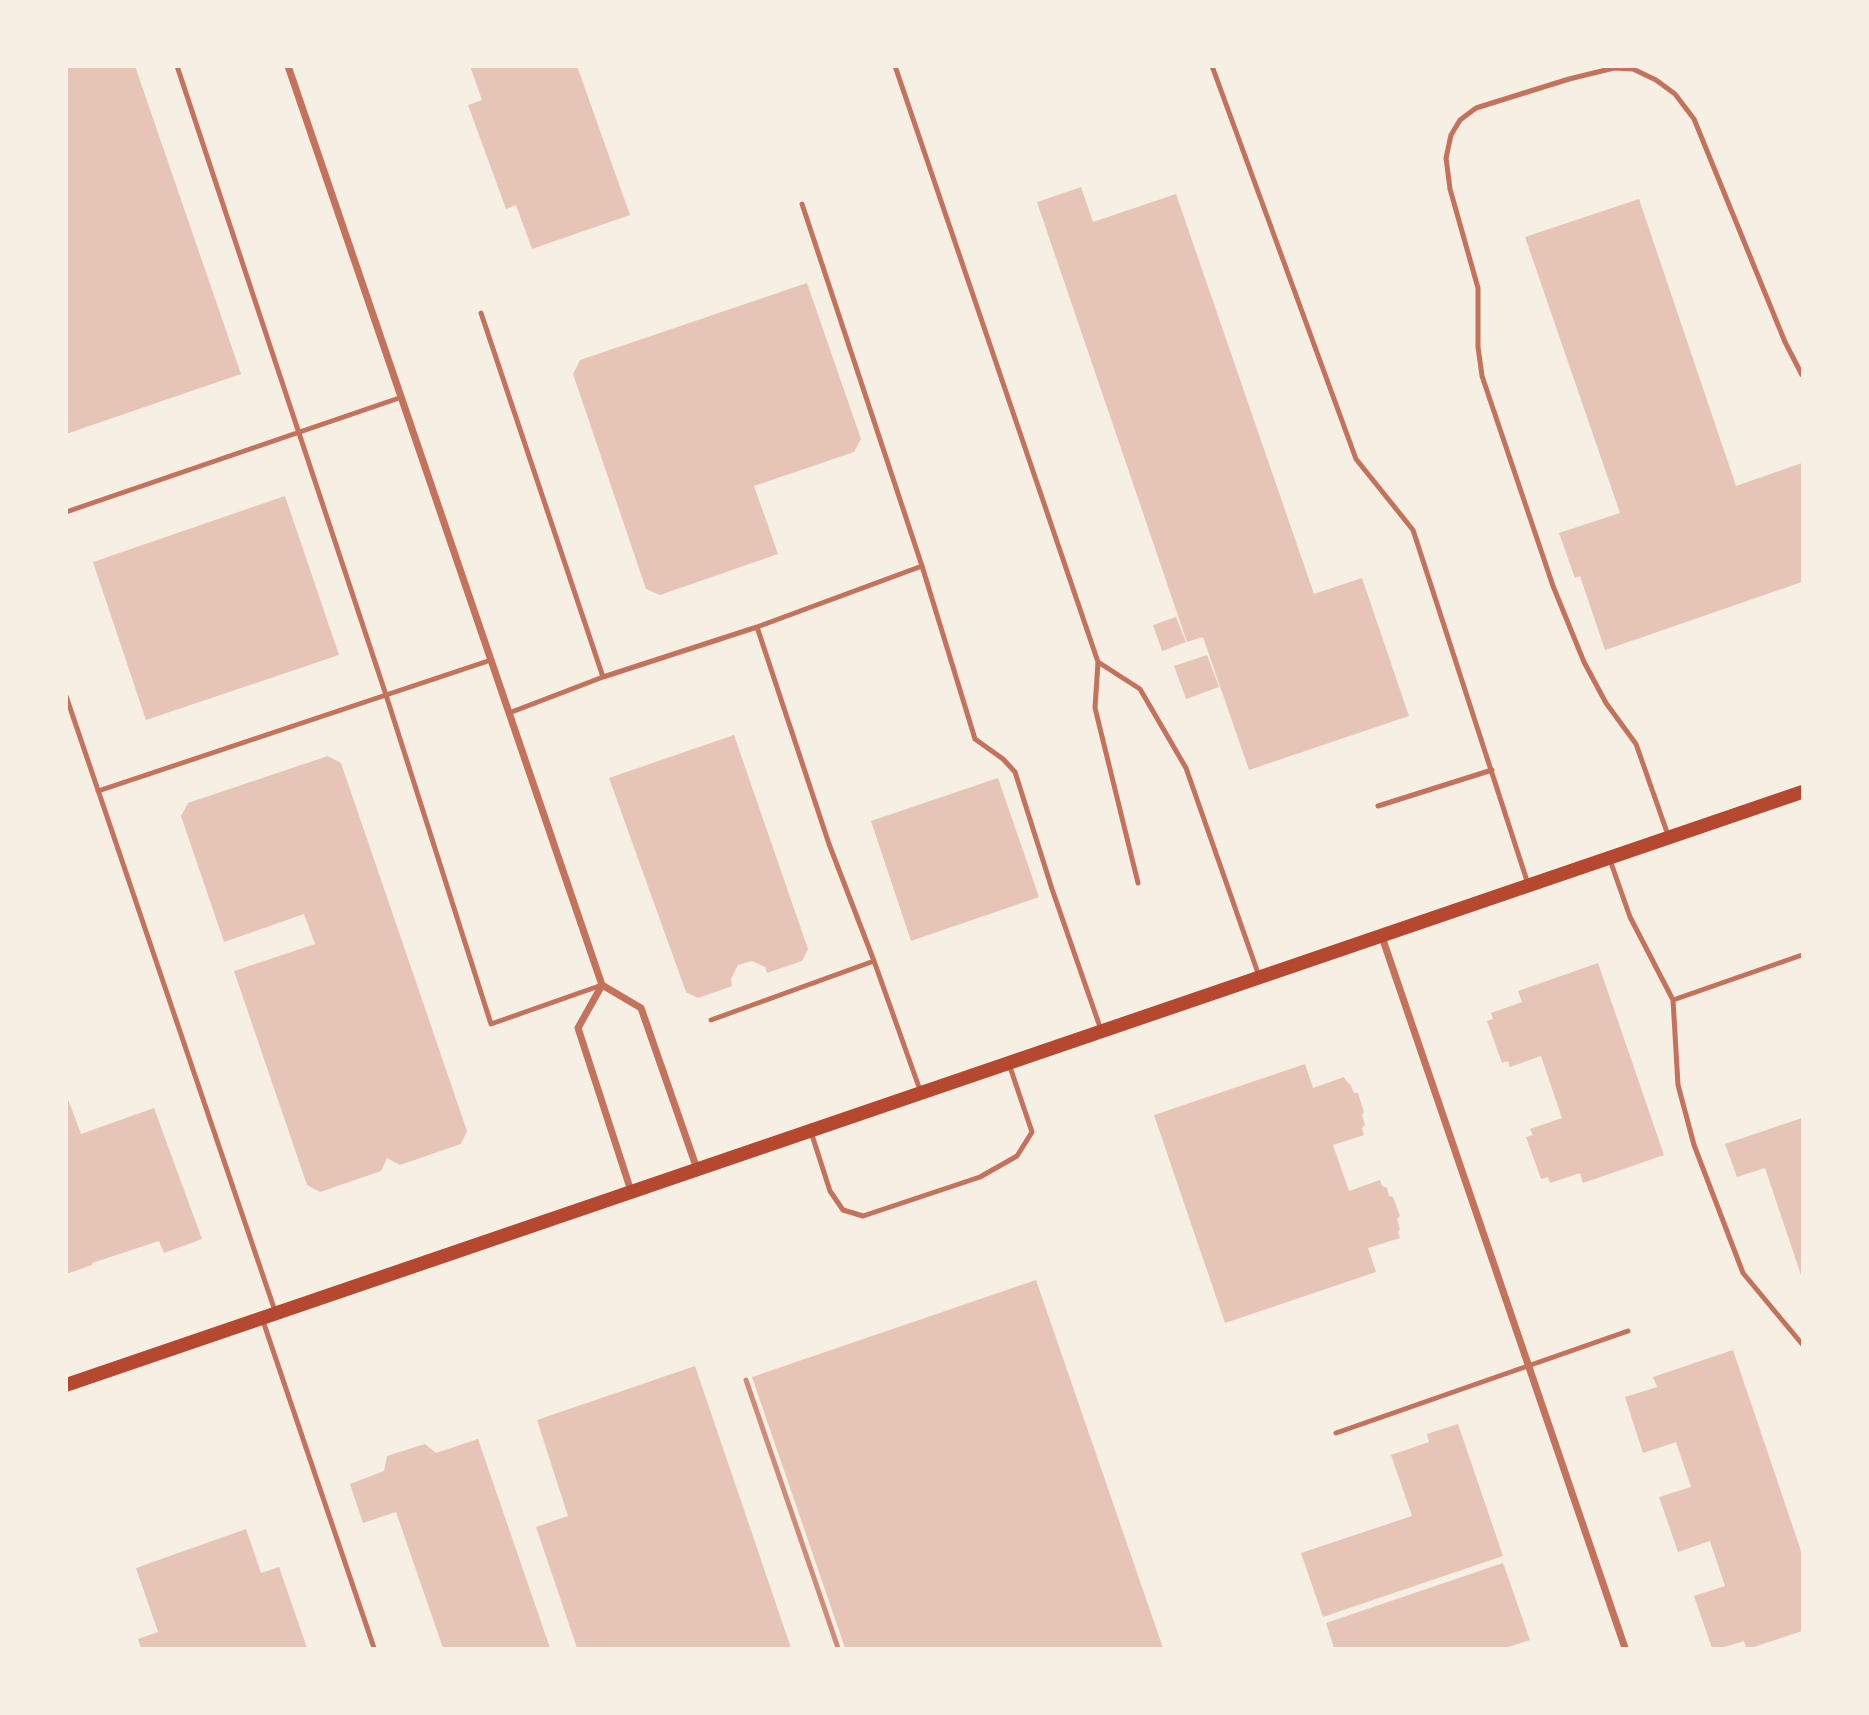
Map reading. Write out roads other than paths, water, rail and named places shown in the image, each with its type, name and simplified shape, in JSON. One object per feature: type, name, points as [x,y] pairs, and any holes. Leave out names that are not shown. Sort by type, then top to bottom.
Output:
[{"type":"main road","points":[[66,1385],[1802,792]]},
{"type":"street","points":[[288,66],[602,985],[641,1008],[697,1170]]},
{"type":"street","points":[[1382,937],[1625,1648]]},
{"type":"street","points":[[602,985],[578,1028],[631,1191]]},
{"type":"lane","points":[[177,66],[386,695],[491,1024],[602,985]]},
{"type":"lane","points":[[895,66],[1098,663],[1095,708],[1138,883]]},
{"type":"lane","points":[[1212,66],[1356,459],[1413,530],[1529,887]]},
{"type":"lane","points":[[1669,838],[1636,744],[1606,703],[1584,662],[1563,611],[1482,376],[1478,348],[1478,288],[1450,189],[1446,158],[1451,135],[1460,120],[1476,108],[1614,68],[1633,69],[1675,93],[1694,119],[1784,342],[1802,374]]},
{"type":"lane","points":[[802,204],[922,566],[975,739],[1003,758],[1015,772],[1102,1032]]},
{"type":"lane","points":[[481,313],[603,677]]},
{"type":"lane","points":[[66,512],[402,397]]},
{"type":"lane","points":[[509,713],[603,677],[758,628],[922,566]]},
{"type":"lane","points":[[758,628],[829,844],[921,1093]]},
{"type":"lane","points":[[98,791],[491,660]]},
{"type":"lane","points":[[1098,663],[1140,690],[1186,768],[1260,978]]},
{"type":"lane","points":[[66,696],[269,1316],[374,1648]]},
{"type":"lane","points":[[1378,806],[1492,770]]},
{"type":"lane","points":[[1610,859],[1630,917],[1673,1000],[1678,1085],[1694,1145],[1742,1273],[1802,1345]]},
{"type":"lane","points":[[1673,1000],[1802,955]]},
{"type":"lane","points":[[711,1020],[874,961]]},
{"type":"lane","points":[[811,1131],[830,1191],[843,1210],[863,1216],[980,1177],[1017,1156],[1032,1132],[1009,1064]]},
{"type":"lane","points":[[1336,1433],[1628,1331]]},
{"type":"railway","points":[[746,1380],[838,1648]]}]
